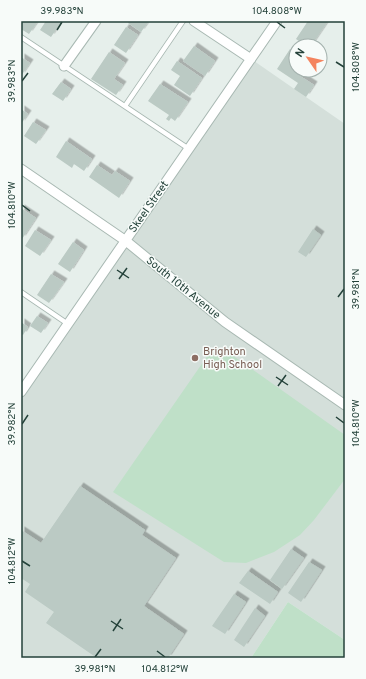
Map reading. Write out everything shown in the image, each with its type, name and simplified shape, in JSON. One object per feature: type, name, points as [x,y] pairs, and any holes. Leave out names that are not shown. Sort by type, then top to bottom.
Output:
[{"type":"street","points":[[64,66],[96,21]]},
{"type":"street","points":[[194,21],[250,59]]},
{"type":"street","name":"Skeel Street","points":[[21,392],[277,21]]},
{"type":"street","name":"South 10th Avenue","points":[[21,170],[126,241],[225,322],[345,405]]},
{"type":"lane","points":[[125,106],[183,21]]},
{"type":"lane","points":[[21,37],[189,149]]},
{"type":"lane","points":[[21,292],[68,324]]},
{"type":"shaded area","name":"Brighton High School","points":[[251,59],[345,124],[345,640],[288,602],[251,658],[21,658],[21,392]]},
{"type":"green space","points":[[225,350],[345,435],[345,479],[314,520],[300,535],[274,552],[246,563],[224,562],[113,492],[208,355]]},
{"type":"green space","points":[[288,602],[345,640],[345,658],[251,658]]},
{"type":"building","points":[[21,21],[38,21],[29,34],[21,29]]},
{"type":"building","points":[[46,21],[62,21],[51,37],[40,30]]},
{"type":"building","points":[[129,21],[149,21],[141,32],[128,23]]},
{"type":"building","points":[[308,21],[328,21],[316,38],[297,38]]},
{"type":"building","points":[[126,27],[138,35],[126,53],[114,45]]},
{"type":"building","points":[[194,46],[215,61],[205,76],[183,61]]},
{"type":"building","points":[[109,52],[125,63],[114,79],[123,85],[116,95],[91,79]]},
{"type":"building","points":[[288,52],[288,76],[277,69]]},
{"type":"building","points":[[21,57],[30,63],[21,76]]},
{"type":"building","points":[[177,61],[202,78],[190,96],[174,85],[180,76],[171,70]]},
{"type":"building","points":[[290,78],[303,78],[314,85],[306,97],[294,89],[298,83]]},
{"type":"building","points":[[61,82],[71,89],[63,101],[52,94]]},
{"type":"building","points":[[160,84],[188,102],[175,121],[171,118],[169,121],[166,119],[169,115],[148,101]]},
{"type":"building","points":[[21,109],[28,114],[21,124]]},
{"type":"building","points":[[33,122],[46,130],[36,144],[24,136]]},
{"type":"building","points":[[66,141],[92,159],[84,171],[74,164],[72,168],[56,157]]},
{"type":"building","points":[[97,165],[112,175],[115,171],[130,181],[119,198],[89,177]]},
{"type":"building","points":[[21,208],[36,218],[22,239],[21,238]]},
{"type":"building","points":[[313,229],[321,235],[306,257],[298,252]]},
{"type":"building","points":[[35,230],[51,240],[40,256],[25,246]]},
{"type":"building","points":[[73,242],[84,250],[70,272],[58,264]]},
{"type":"building","points":[[51,274],[64,282],[49,303],[37,295]]},
{"type":"building","points":[[37,316],[48,323],[41,333],[30,326]]},
{"type":"building","points":[[21,322],[28,327],[23,335],[21,334]]},
{"type":"building","points":[[80,486],[145,530],[142,535],[176,558],[144,606],[184,634],[168,658],[97,658],[46,623],[54,612],[25,592],[30,584],[21,578],[21,530],[41,543]]},
{"type":"building","points":[[291,549],[304,558],[282,589],[270,580]]},
{"type":"building","points":[[309,562],[322,570],[301,602],[288,593]]},
{"type":"building","points":[[248,571],[278,592],[270,604],[239,583]]},
{"type":"building","points":[[234,594],[246,602],[225,634],[212,626]]},
{"type":"building","points":[[255,608],[265,616],[244,647],[234,640]]},
{"type":"place","name":"Brighton High School","points":[[195,358]]}]
